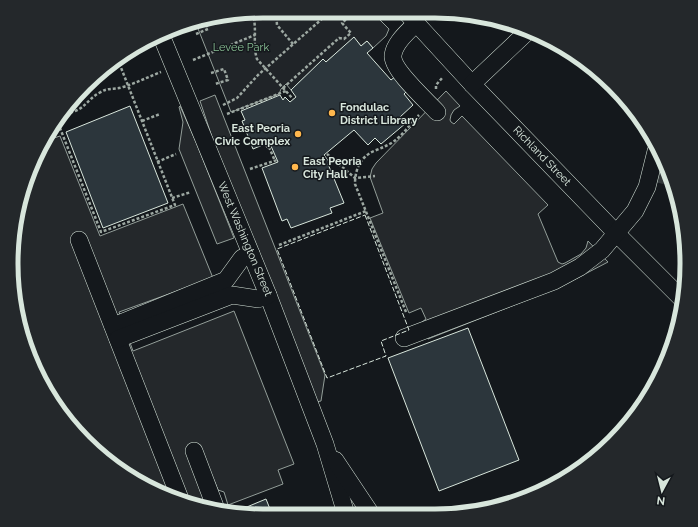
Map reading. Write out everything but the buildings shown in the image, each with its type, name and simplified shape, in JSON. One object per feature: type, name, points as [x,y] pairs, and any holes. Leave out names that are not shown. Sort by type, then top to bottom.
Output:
[{"type":"street","points":[[410,18],[393,55],[393,61],[398,71],[430,111]]},
{"type":"street","name":"Richland Street","points":[[412,18],[472,84],[678,295]]},
{"type":"street","points":[[472,84],[524,35]]},
{"type":"street","name":"West Washington Street","points":[[163,40],[268,295],[325,444],[344,509]]},
{"type":"street","points":[[404,338],[554,281],[580,267],[602,250],[635,211],[647,187],[656,157]]},
{"type":"street","points":[[79,240],[178,493]]},
{"type":"street","points":[[115,333],[226,280],[242,258],[251,254]]},
{"type":"street","points":[[115,333],[232,295],[258,299],[268,295]]},
{"type":"street","name":"West Washington Street","points":[[325,444],[368,509]]},
{"type":"street","points":[[194,452],[214,504]]},
{"type":"path","points":[[276,18],[277,25],[293,44]]},
{"type":"path","points":[[223,105],[237,98],[266,68],[322,18]]},
{"type":"path","points":[[283,88],[339,38],[344,39],[351,33],[342,23],[347,18]]},
{"type":"path","points":[[254,19],[255,52],[257,59],[293,99]]},
{"type":"path","points":[[196,34],[208,29],[206,25]]},
{"type":"path","points":[[193,60],[255,35]]},
{"type":"path","points":[[59,127],[101,232],[175,205],[120,65]]},
{"type":"path","points":[[211,73],[224,68],[228,80],[215,84]]},
{"type":"path","points":[[71,112],[77,111],[100,92],[111,88],[122,88],[162,72]]},
{"type":"path","points":[[436,91],[436,85],[443,78]]},
{"type":"path","points":[[227,114],[286,91]]},
{"type":"path","points":[[406,312],[355,184],[355,178],[357,168],[362,160],[372,152],[387,146],[430,111]]},
{"type":"path","points":[[142,121],[160,114]]},
{"type":"path","points":[[250,169],[276,160],[269,147]]},
{"type":"path","points":[[157,162],[176,154]]},
{"type":"path","points":[[327,154],[355,178],[375,176]]},
{"type":"path","points":[[172,198],[191,192]]},
{"type":"path","points":[[279,245],[366,211]]},
{"type":"green space","name":"Levee Park","points":[[264,18],[378,18],[389,29],[386,36],[373,48],[367,41],[361,46],[354,38],[326,62],[323,60],[291,90],[286,84],[281,89],[279,94],[231,112],[197,27],[231,20]]},
{"type":"shaded area","points":[[446,91],[460,106],[454,110],[451,115],[451,122],[454,124],[462,116],[548,205],[538,214],[558,262],[562,264],[565,263],[581,254],[586,248],[588,241],[608,262],[560,287],[428,339],[422,322],[426,319],[421,308],[409,313],[370,218],[383,213],[370,177],[372,169],[376,163]]},
{"type":"shaded area","points":[[215,95],[325,375],[321,401],[316,402],[212,137],[200,101]]},
{"type":"shaded area","points":[[180,106],[234,238],[217,244],[179,149],[183,122]]},
{"type":"shaded area","points":[[60,136],[100,236],[183,204],[213,278],[119,312],[133,351],[234,311],[294,464],[278,470],[283,484],[228,505],[224,492],[218,490],[213,478],[209,503],[185,496],[155,484],[127,468],[90,437],[59,400],[43,372],[26,327],[20,296],[18,264],[20,231],[26,200],[43,155],[52,139]]},
{"type":"tunnel","points":[[651,172],[663,175]]},
{"type":"fence","points":[[365,215],[409,330],[381,341],[386,356],[327,378],[277,249],[365,215]]},
{"type":"place","name":"Fondulac District Library","points":[[332,113]]},
{"type":"place","name":"East Peoria Civic Complex","points":[[298,134]]},
{"type":"place","name":"East Peoria City Hall","points":[[295,167]]}]
